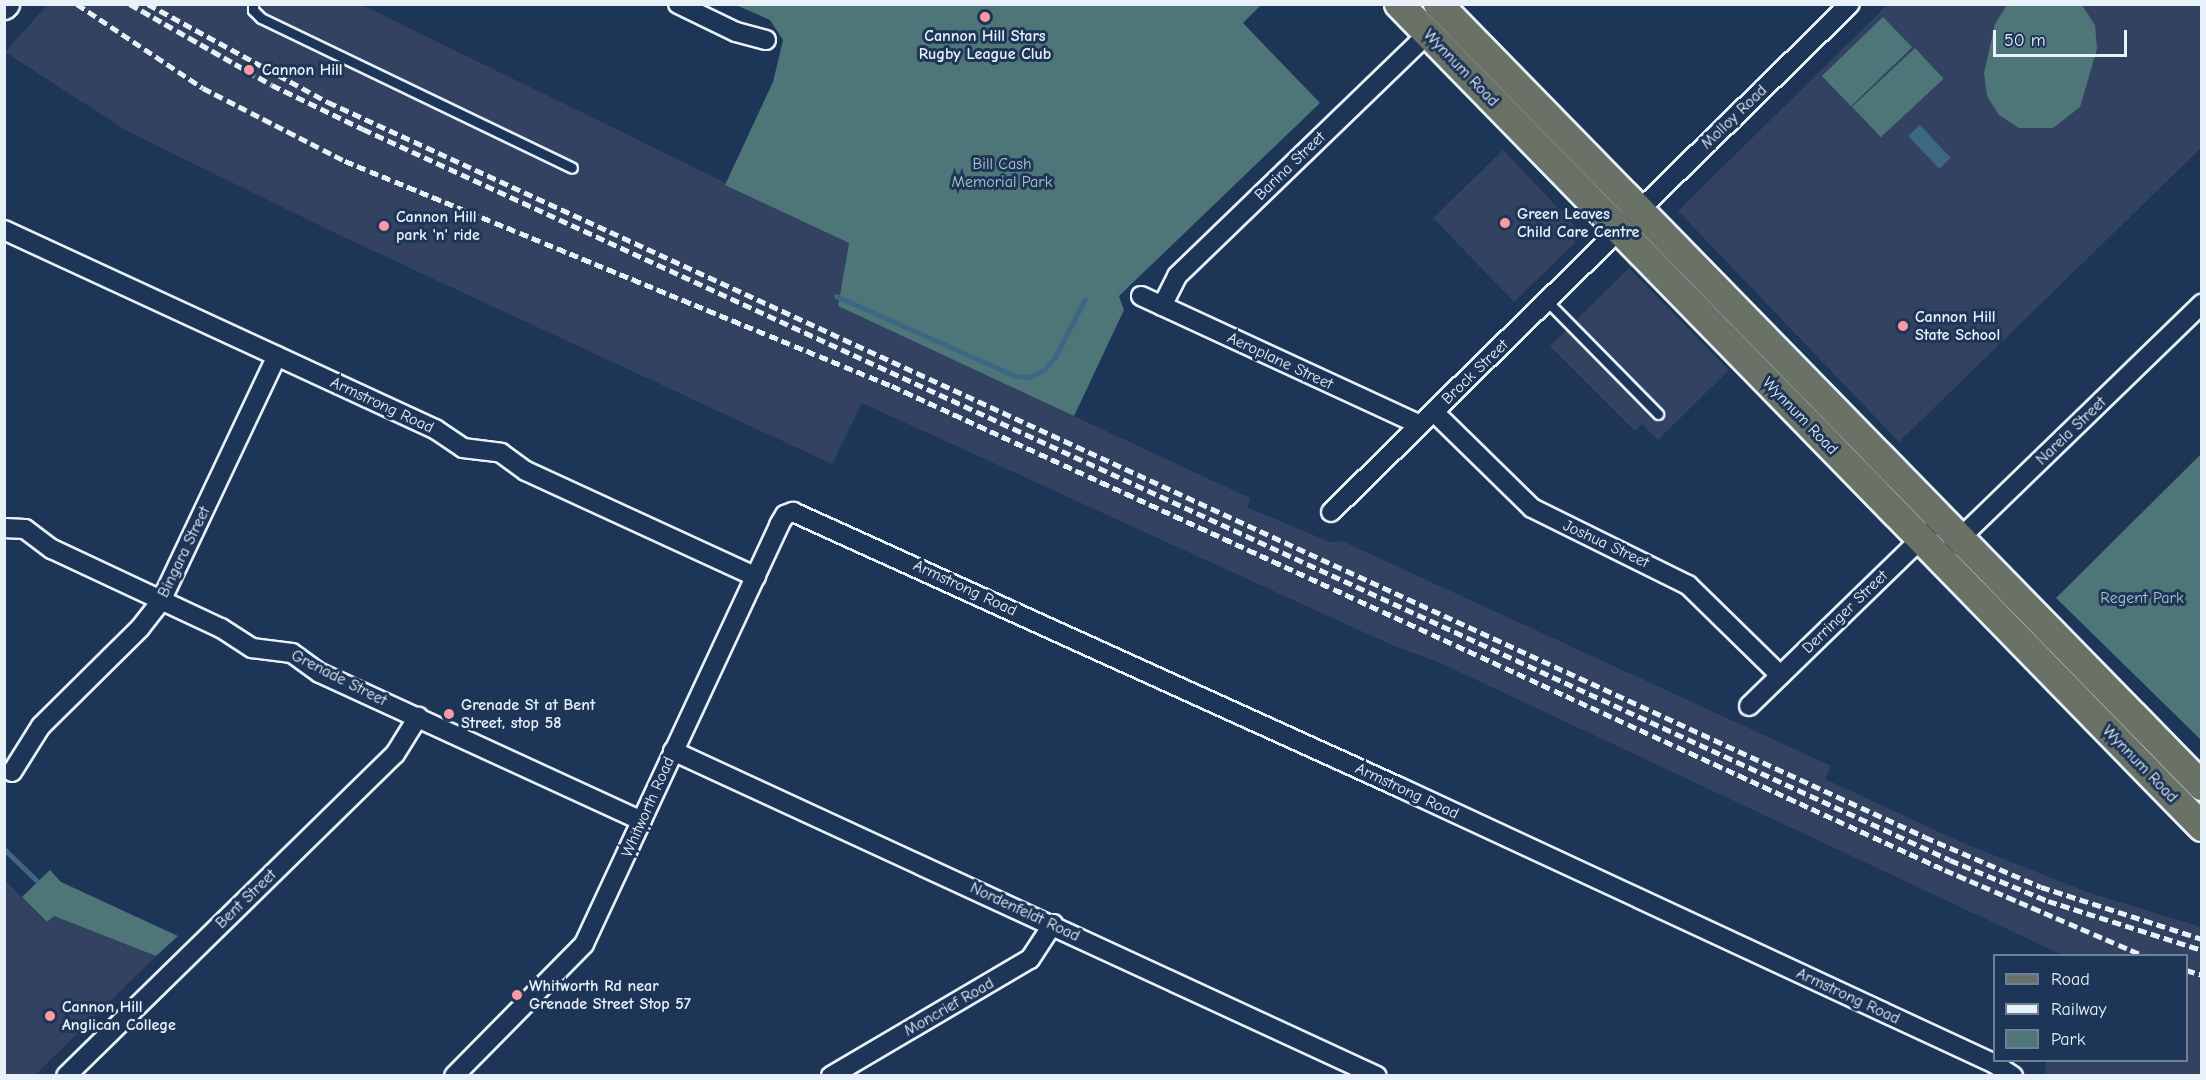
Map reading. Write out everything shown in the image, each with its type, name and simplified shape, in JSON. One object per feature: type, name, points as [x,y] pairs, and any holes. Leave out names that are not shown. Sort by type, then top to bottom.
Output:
[{"type":"main road","name":"Wynnum Road","points":[[1399,4],[2202,827]]},
{"type":"main road","name":"Wynnum Road","points":[[1438,4],[2202,786]]},
{"type":"street","points":[[678,4],[736,32],[766,40]]},
{"type":"street","name":"Molloy Road","points":[[1619,231],[1837,9]]},
{"type":"street","name":"Barina Street","points":[[1162,306],[1177,276],[1428,34]]},
{"type":"street","name":"Armstrong Road","points":[[4,230],[435,429],[463,448],[501,453],[526,471],[756,577]]},
{"type":"street","name":"Brock Street","points":[[1331,512],[1619,231]]},
{"type":"street","name":"Aeroplane Street","points":[[1141,296],[1420,425]]},
{"type":"street","name":"Narela Street","points":[[1930,548],[2202,304]]},
{"type":"street","name":"Bingara Street","points":[[8,773],[41,726],[140,628],[161,601],[277,356]]},
{"type":"street","name":"Joshua Street","points":[[1434,412],[1532,508],[1688,585],[1780,675]]},
{"type":"street","name":"Armstrong Road","points":[[798,512],[1995,1064],[2013,1076]]},
{"type":"street","name":"Whitworth Road","points":[[454,1076],[584,944],[781,520],[788,513],[798,512]]},
{"type":"street","name":"Grenade Street","points":[[4,528],[26,529],[52,549],[221,628],[252,648],[292,653],[320,673],[642,821]]},
{"type":"street","name":"Derringer Street","points":[[1749,706],[1780,675],[1951,528]]},
{"type":"street","name":"Bent Street","points":[[66,1076],[395,754],[418,717]]},
{"type":"street","name":"Nordenfeldt Road","points":[[673,751],[1053,924],[1377,1076]]},
{"type":"street","name":"Moncrief Road","points":[[831,1076],[1030,959],[1053,924]]},
{"type":"lane","points":[[253,4],[253,10],[261,18],[572,168]]},
{"type":"lane","points":[[1548,302],[1658,414]]},
{"type":"shaded area","points":[[47,5],[362,5],[849,243],[838,306],[1250,498],[1248,508],[1330,542],[1342,541],[1831,766],[1825,779],[1963,843],[2087,892],[2201,927],[2201,1075],[2045,1075],[2046,1062],[2188,1062],[2188,954],[2060,954],[1436,661],[1396,647],[862,403],[832,464],[337,234],[127,131],[5,52]]},
{"type":"shaded area","name":"Cannon Hill State School","points":[[1887,5],[2201,5],[2201,148],[1899,442],[1678,211]]},
{"type":"shaded area","points":[[1920,125],[1951,158],[1939,169],[1908,136]]},
{"type":"shaded area","name":"Green Leaves Child Care Centre","points":[[1503,150],[1578,229],[1574,244],[1514,302],[1433,218]]},
{"type":"shaded area","points":[[1629,268],[1729,370],[1658,440],[1642,424],[1635,431],[1550,346]]},
{"type":"shaded area","name":"Cannon Hill Anglican College","points":[[4,879],[46,922],[54,916],[156,956],[35,1075],[5,1075]]},
{"type":"green space","name":"Bill Cash Memorial Park","points":[[736,5],[1261,5],[1243,23],[1320,103],[1119,296],[1124,310],[1074,416],[838,306],[849,243],[725,185],[773,82],[783,40],[770,20]]},
{"type":"green space","points":[[2007,5],[2082,5],[2095,25],[2097,49],[2080,107],[2053,128],[2019,128],[1999,115],[1987,96],[1984,73],[1995,24]]},
{"type":"green space","points":[[1883,17],[1912,47],[1851,106],[1822,76]]},
{"type":"green space","points":[[1915,48],[1944,79],[1881,137],[1852,107]]},
{"type":"green space","name":"Regent Park","points":[[2201,454],[2201,740],[2056,598]]},
{"type":"green space","points":[[50,870],[61,882],[178,936],[156,956],[54,916],[47,922],[22,897]]},
{"type":"waterway","points":[[836,296],[1015,376],[1029,377],[1044,370],[1055,357],[1085,299]]},
{"type":"waterway","points":[[4,849],[36,880]]},
{"type":"railway","points":[[77,4],[203,88],[345,161],[892,386],[1945,870],[2140,954]]},
{"type":"railway","points":[[130,4],[272,85],[363,129],[1950,860],[2048,901],[2202,950]]},
{"type":"railway","points":[[148,4],[328,102],[1925,837],[2041,887],[2202,939]]},
{"type":"railway","points":[[2188,971],[2202,975]]},
{"type":"place","name":"Cannon Hill Stars Rugby League Club","points":[[985,17]]},
{"type":"place","name":"Cannon Hill","points":[[249,70]]},
{"type":"place","name":"Green Leaves Child Care Centre","points":[[1505,223]]},
{"type":"place","name":"Cannon Hill park 'n' ride","points":[[384,226]]},
{"type":"place","name":"Cannon Hill State School","points":[[1903,326]]},
{"type":"place","name":"Grenade St at Bent Street, stop 58","points":[[449,714]]},
{"type":"place","name":"Whitworth Rd near Grenade Street Stop 57","points":[[517,995]]},
{"type":"place","name":"Cannon Hill Anglican College","points":[[50,1016]]}]
